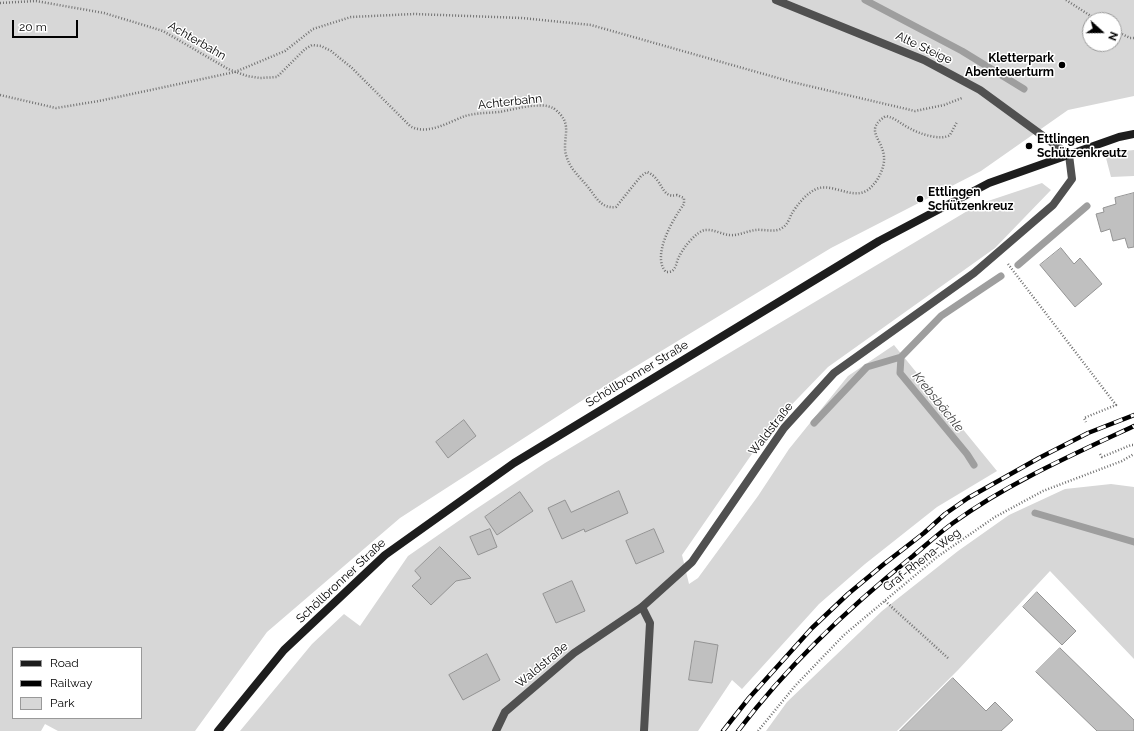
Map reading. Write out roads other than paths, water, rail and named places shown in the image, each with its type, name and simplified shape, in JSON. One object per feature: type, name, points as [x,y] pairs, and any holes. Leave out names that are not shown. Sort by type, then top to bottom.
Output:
[{"type":"main road","name":"Schöllbronner Straße","points":[[218,731],[284,650],[385,555],[514,463],[879,241],[989,183],[1119,137],[1134,134]]},
{"type":"street","name":"Alte Steige","points":[[776,0],[924,60],[980,90],[1069,155]]},
{"type":"street","name":"Waldstraße","points":[[496,731],[504,712],[574,653],[642,608],[692,562],[784,428],[834,374],[974,273],[1054,205],[1072,179],[1069,155]]},
{"type":"street","points":[[642,608],[650,623],[644,731]]},
{"type":"waterway","name":"Krebsbächle","points":[[865,0],[962,51],[1024,89]]},
{"type":"waterway","name":"Krebsbächle","points":[[1018,265],[1087,206]]},
{"type":"waterway","name":"Krebsbächle","points":[[974,465],[967,454],[900,373],[901,357],[941,316],[1001,276]]},
{"type":"waterway","points":[[814,423],[867,367],[901,357]]},
{"type":"waterway","name":"Krebsbächle","points":[[1035,513],[1134,542]]},
{"type":"railway","points":[[723,731],[749,698],[812,628],[848,594],[924,533],[945,514],[968,498],[1039,458],[1088,433],[1134,415]]},
{"type":"railway","points":[[738,731],[757,706],[820,638],[865,596],[948,527],[1018,482],[1134,426]]},
{"type":"place","name":"Kletterpark Abenteuerturm","points":[[1062,65]]},
{"type":"place","name":"Ettlingen Schützenkreutz","points":[[1029,146]]},
{"type":"place","name":"Ettlingen Schützenkreuz","points":[[920,199]]}]
